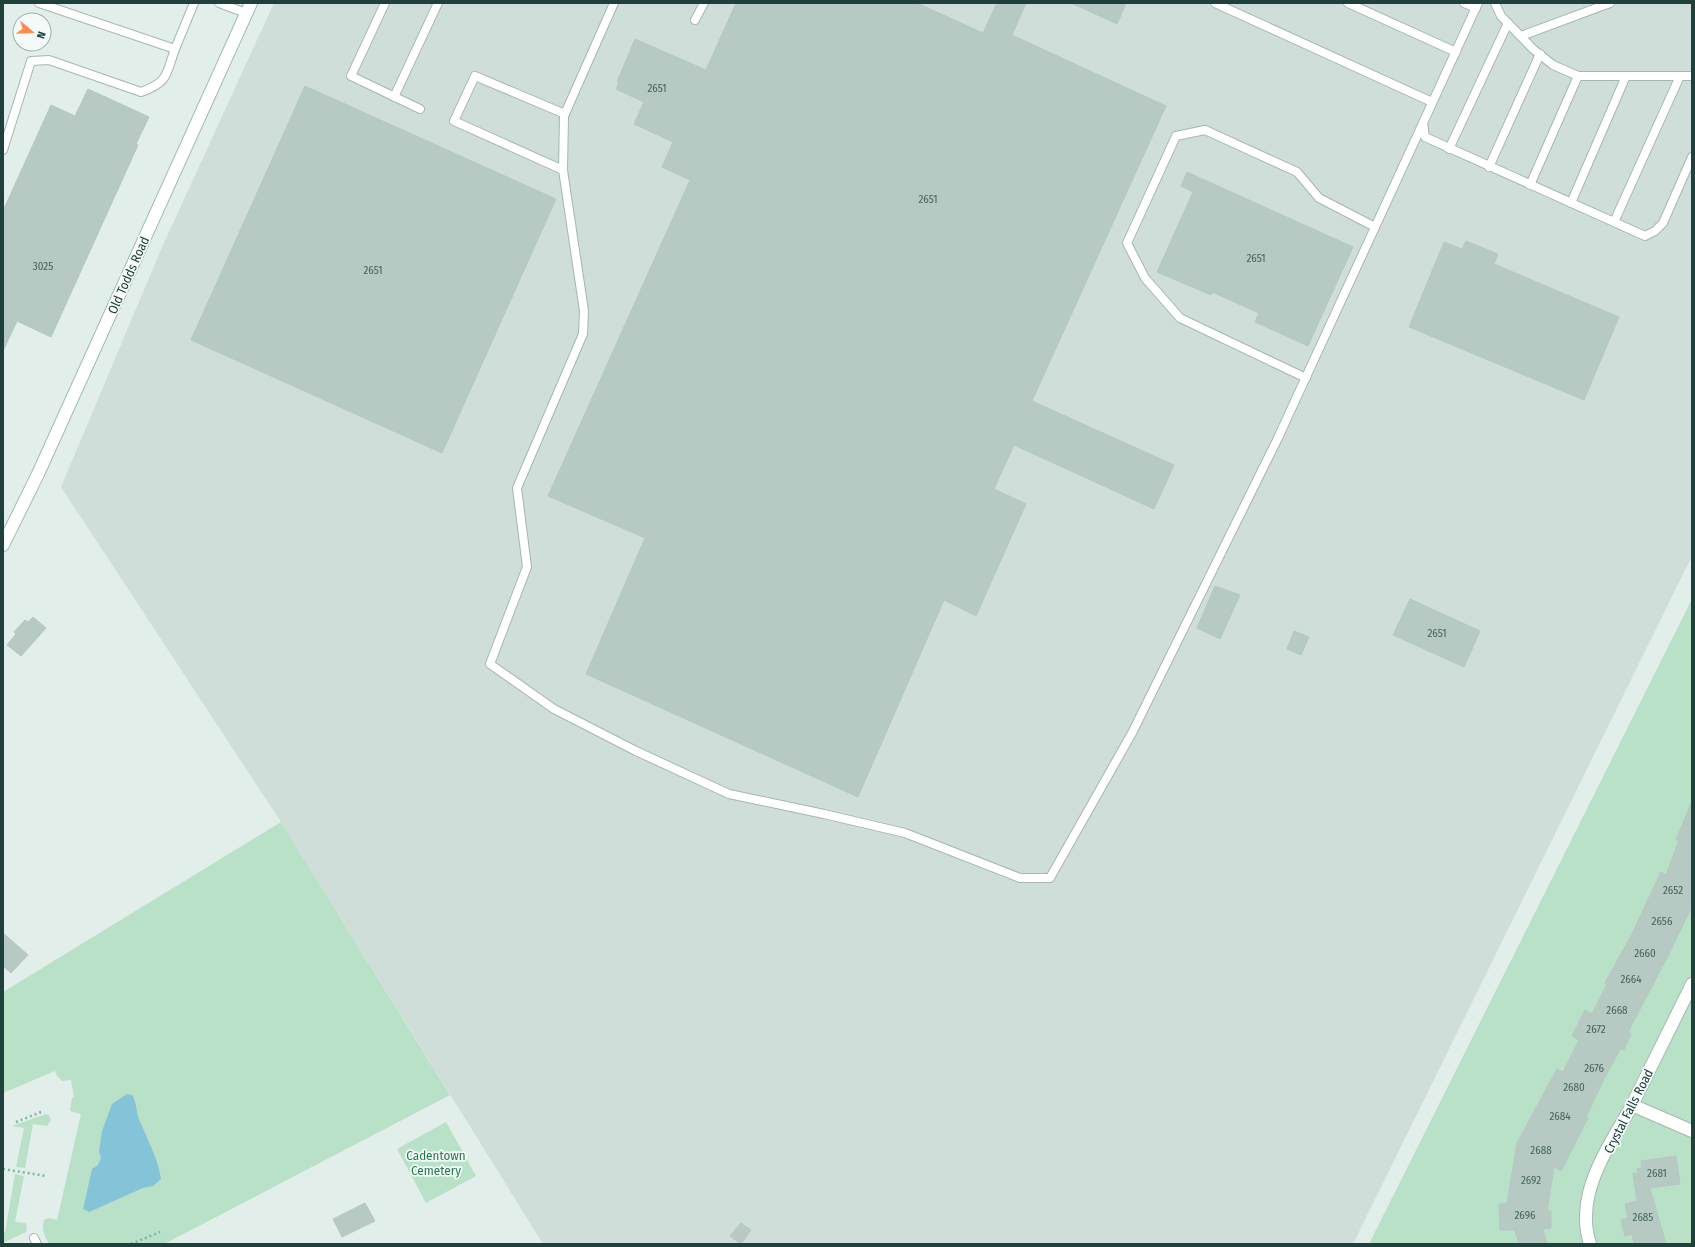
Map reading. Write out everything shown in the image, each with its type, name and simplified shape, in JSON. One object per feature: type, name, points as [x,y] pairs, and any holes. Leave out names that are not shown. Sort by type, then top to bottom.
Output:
[{"type":"main road","name":"Old Todds Road","points":[[3,545],[7,528],[38,474],[249,8]]},
{"type":"main road","name":"Crystal Falls Road","points":[[1590,1244],[1586,1208],[1589,1191],[1597,1169],[1632,1105],[1692,984]]},
{"type":"main road","points":[[1632,1105],[1692,1132]]},
{"type":"lane","points":[[39,3],[175,49]]},
{"type":"lane","points":[[3,150],[31,61],[49,60],[141,92],[156,87],[163,81],[193,3]]},
{"type":"lane","points":[[219,3],[249,8]]},
{"type":"lane","points":[[385,3],[351,76],[420,109]]},
{"type":"lane","points":[[394,97],[438,3]]},
{"type":"lane","points":[[614,3],[565,114],[563,170],[584,311],[583,334],[517,488],[527,567],[490,664],[554,709],[636,751],[729,794],[905,833],[1020,878],[1050,878],[1132,733],[1306,378],[1477,6],[1464,3]]},
{"type":"lane","points":[[695,20],[704,3]]},
{"type":"lane","points":[[1215,3],[1432,102]]},
{"type":"lane","points":[[1348,3],[1456,52]]},
{"type":"lane","points":[[1495,3],[1501,16],[1540,54],[1553,65],[1578,76],[1692,76]]},
{"type":"lane","points":[[1521,36],[1597,5],[1610,3]]},
{"type":"lane","points":[[1449,149],[1508,23]]},
{"type":"lane","points":[[1489,167],[1540,54]]},
{"type":"lane","points":[[563,170],[454,121],[475,76],[565,114]]},
{"type":"lane","points":[[1530,185],[1578,76]]},
{"type":"lane","points":[[1571,203],[1626,76]]},
{"type":"lane","points":[[1614,222],[1680,76]]},
{"type":"lane","points":[[1423,123],[1425,137],[1645,236],[1655,231],[1664,223],[1692,157]]},
{"type":"lane","points":[[1306,378],[1180,318],[1145,278],[1127,243],[1176,136],[1205,130],[1297,172],[1319,198],[1375,227]]},
{"type":"path","points":[[16,1122],[41,1112]]},
{"type":"path","points":[[3,1169],[46,1176]]},
{"type":"path","points":[[131,1244],[160,1232]]},
{"type":"shaded area","points":[[274,3],[1692,3],[1692,556],[1353,1244],[543,1244],[281,822],[61,487],[162,247]]},
{"type":"green space","points":[[1692,599],[1692,1244],[1369,1244]]},
{"type":"green space","points":[[281,822],[450,1095],[168,1242],[161,1244],[49,1244],[43,1230],[43,1224],[44,1220],[49,1218],[57,1220],[81,1114],[70,1111],[72,1098],[74,1097],[71,1080],[62,1081],[57,1076],[55,1071],[3,1093],[3,992]]},
{"type":"green space","points":[[46,1114],[49,1115],[51,1120],[47,1126],[33,1124],[25,1168],[16,1167],[24,1128],[12,1126]]},
{"type":"green space","name":"Cadentown Cemetery","points":[[446,1122],[476,1176],[426,1203],[397,1149]]},
{"type":"green space","points":[[15,1174],[24,1176],[15,1222],[25,1223],[27,1226],[26,1232],[3,1243],[3,1234],[5,1232]]},
{"type":"water","points":[[127,1094],[132,1095],[134,1098],[139,1119],[155,1156],[161,1179],[153,1186],[143,1188],[89,1212],[83,1209],[92,1169],[98,1165],[101,1158],[99,1152],[102,1131],[112,1104]]},
{"type":"building","points":[[736,3],[917,3],[983,33],[997,3],[1026,3],[1012,35],[1166,106],[1032,401],[1174,465],[1154,509],[1014,445],[994,489],[1026,504],[976,616],[944,600],[858,797],[586,674],[645,538],[548,496],[690,180],[662,167],[673,142],[634,124],[644,102],[616,89],[619,82],[617,82],[635,39],[706,70]]},
{"type":"building","points":[[1071,3],[1126,3],[1117,24]]},
{"type":"building","points":[[305,86],[556,199],[442,453],[191,340]]},
{"type":"building","points":[[88,89],[149,117],[136,144],[138,145],[51,337],[17,321],[3,351],[3,211],[51,105],[75,116]]},
{"type":"building","points":[[1187,172],[1353,247],[1308,346],[1255,322],[1259,313],[1212,292],[1211,295],[1157,272],[1193,192],[1181,186]]},
{"type":"building","points":[[1466,241],[1498,254],[1494,264],[1619,317],[1584,400],[1409,327],[1444,242],[1462,249]]},
{"type":"building","points":[[1215,586],[1240,595],[1220,639],[1197,628]]},
{"type":"building","points":[[1410,599],[1480,631],[1464,667],[1393,635]]},
{"type":"building","points":[[33,617],[46,628],[21,656],[7,645],[16,634],[14,632],[25,620],[28,622]]},
{"type":"building","points":[[1294,631],[1309,637],[1301,655],[1287,649]]},
{"type":"building","points":[[1692,801],[1692,906],[1668,956],[1628,1032],[1631,1034],[1624,1050],[1621,1048],[1606,1075],[1586,1117],[1588,1118],[1561,1171],[1554,1167],[1547,1211],[1551,1211],[1551,1228],[1543,1229],[1547,1244],[1519,1244],[1515,1230],[1500,1230],[1499,1204],[1507,1204],[1517,1143],[1557,1069],[1563,1072],[1579,1040],[1572,1036],[1585,1010],[1592,1014],[1607,984],[1605,983],[1632,934],[1661,872],[1666,875],[1679,841],[1676,840]]},
{"type":"building","points":[[3,933],[28,955],[11,973],[3,966]]},
{"type":"building","points":[[1676,1156],[1680,1184],[1650,1188],[1666,1244],[1634,1244],[1632,1234],[1625,1236],[1621,1220],[1628,1218],[1625,1204],[1637,1201],[1633,1173],[1638,1173],[1637,1169],[1642,1168],[1641,1161]]},
{"type":"building","points":[[365,1203],[375,1221],[342,1237],[333,1219]]},
{"type":"building","points":[[741,1223],[751,1230],[741,1244],[730,1236]]}]
